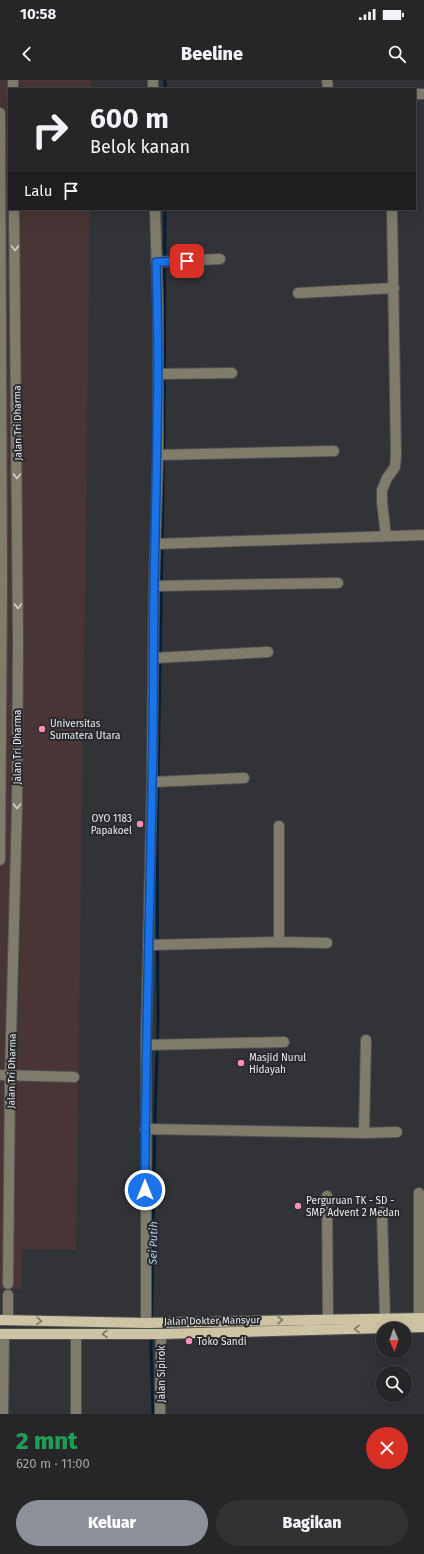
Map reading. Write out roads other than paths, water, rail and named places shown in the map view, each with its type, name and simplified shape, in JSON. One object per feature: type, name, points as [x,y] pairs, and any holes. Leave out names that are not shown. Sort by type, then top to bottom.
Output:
[{"type":"main road","name":"Jalan Dokter Mansyur","points":[[4,1320],[150,1322],[385,1318],[422,1321]]},
{"type":"main road","name":"Jalan Dokter Mansyur","points":[[2,1334],[159,1334],[422,1321]]},
{"type":"street","name":"Jalan Tri Dharma","points":[[0,112],[5,180],[0,860]]},
{"type":"street","name":"Jalan Tri Dharma","points":[[8,1284],[5,1076],[17,816],[18,670],[14,210]]},
{"type":"street","points":[[150,1322],[157,658],[158,586],[161,544],[162,374],[159,262],[155,210]]},
{"type":"street","points":[[386,536],[382,490],[387,478],[395,468],[396,455],[392,210]]},
{"type":"street","points":[[159,262],[220,260]]},
{"type":"street","points":[[298,293],[394,288]]},
{"type":"street","points":[[162,374],[232,373]]},
{"type":"street","points":[[161,455],[334,451]]},
{"type":"street","points":[[161,544],[424,535]]},
{"type":"street","points":[[158,586],[338,583]]},
{"type":"street","points":[[157,658],[268,652]]},
{"type":"street","points":[[156,781],[244,778]]},
{"type":"street","points":[[279,826],[279,942]]},
{"type":"street","points":[[155,945],[279,942],[327,943]]},
{"type":"street","points":[[364,1133],[366,1040]]},
{"type":"street","points":[[153,1045],[284,1042]]},
{"type":"street","points":[[5,1076],[74,1076]]},
{"type":"street","points":[[152,1129],[364,1133],[397,1132]]},
{"type":"street","points":[[419,1193],[422,1321]]},
{"type":"street","points":[[327,1196],[328,1319]]},
{"type":"street","points":[[382,1212],[385,1318]]},
{"type":"street","points":[[4,1320],[8,1295]]},
{"type":"street","points":[[2,1334],[3,1414]]},
{"type":"street","name":"Jalan Sipirok","points":[[159,1334],[160,1414]]},
{"type":"street","points":[[76,1335],[76,1414]]},
{"type":"waterway","name":"Sei Putih","points":[[165,80],[165,88]]},
{"type":"waterway","name":"Sei Putih","points":[[153,1414],[151,1348],[158,1022],[157,842],[164,429],[165,210]]},
{"type":"place","name":"Universitas Sumatera Utara","points":[[42,729]]},
{"type":"place","name":"OYO 1183 Papakoel","points":[[140,824]]},
{"type":"place","name":"Masjid Nurul Hidayah","points":[[241,1063]]},
{"type":"place","name":"Perguruan TK - SD - SMP Advent 2 Medan","points":[[298,1206]]},
{"type":"place","name":"Toko Sandi","points":[[189,1341]]}]
